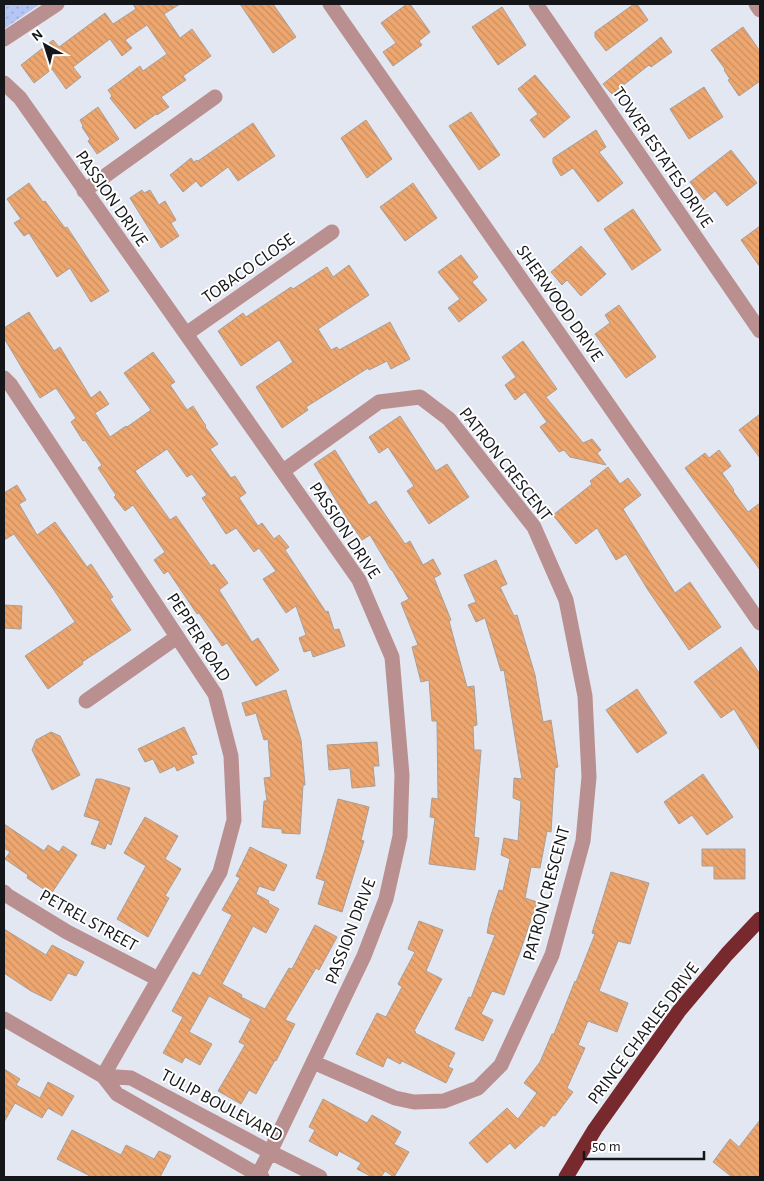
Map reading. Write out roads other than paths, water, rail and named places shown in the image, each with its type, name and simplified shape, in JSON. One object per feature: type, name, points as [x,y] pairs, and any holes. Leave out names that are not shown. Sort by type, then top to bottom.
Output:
[{"type":"highway","name":"PRINCE CHARLES DRIVE","points":[[566,1177],[595,1128],[679,1011],[727,954],[760,919]]},
{"type":"street","points":[[4,39],[57,4]]},
{"type":"street","name":"SHERWOOD DRIVE","points":[[330,4],[760,623]]},
{"type":"street","name":"TOWER ESTATES DRIVE","points":[[536,4],[760,330]]},
{"type":"street","points":[[756,4],[760,10]]},
{"type":"street","name":"PASSION DRIVE","points":[[4,83],[20,98],[359,580],[392,657],[402,775],[400,836],[386,900],[364,956],[260,1176]]},
{"type":"street","points":[[84,191],[215,97]]},
{"type":"street","name":"TOBACO CLOSE","points":[[186,334],[332,232]]},
{"type":"street","name":"PEPPER ROAD","points":[[4,378],[10,384],[215,694],[231,756],[234,820],[220,872],[103,1076]]},
{"type":"street","name":"PATRON CRESCENT","points":[[282,471],[379,402],[420,397],[449,419],[534,527],[566,600],[585,696],[589,768],[583,841],[552,955],[501,1065],[478,1088],[444,1101],[414,1102],[395,1098],[313,1062]]},
{"type":"street","points":[[86,701],[177,637]]},
{"type":"street","name":"PETREL STREET","points":[[4,892],[66,932],[158,979]]},
{"type":"street","name":"TULIP BOULEVARD","points":[[4,1019],[103,1076],[117,1094],[260,1176]]},
{"type":"street","name":"TULIP BOULEVARD","points":[[103,1076],[131,1078],[320,1177]]}]
